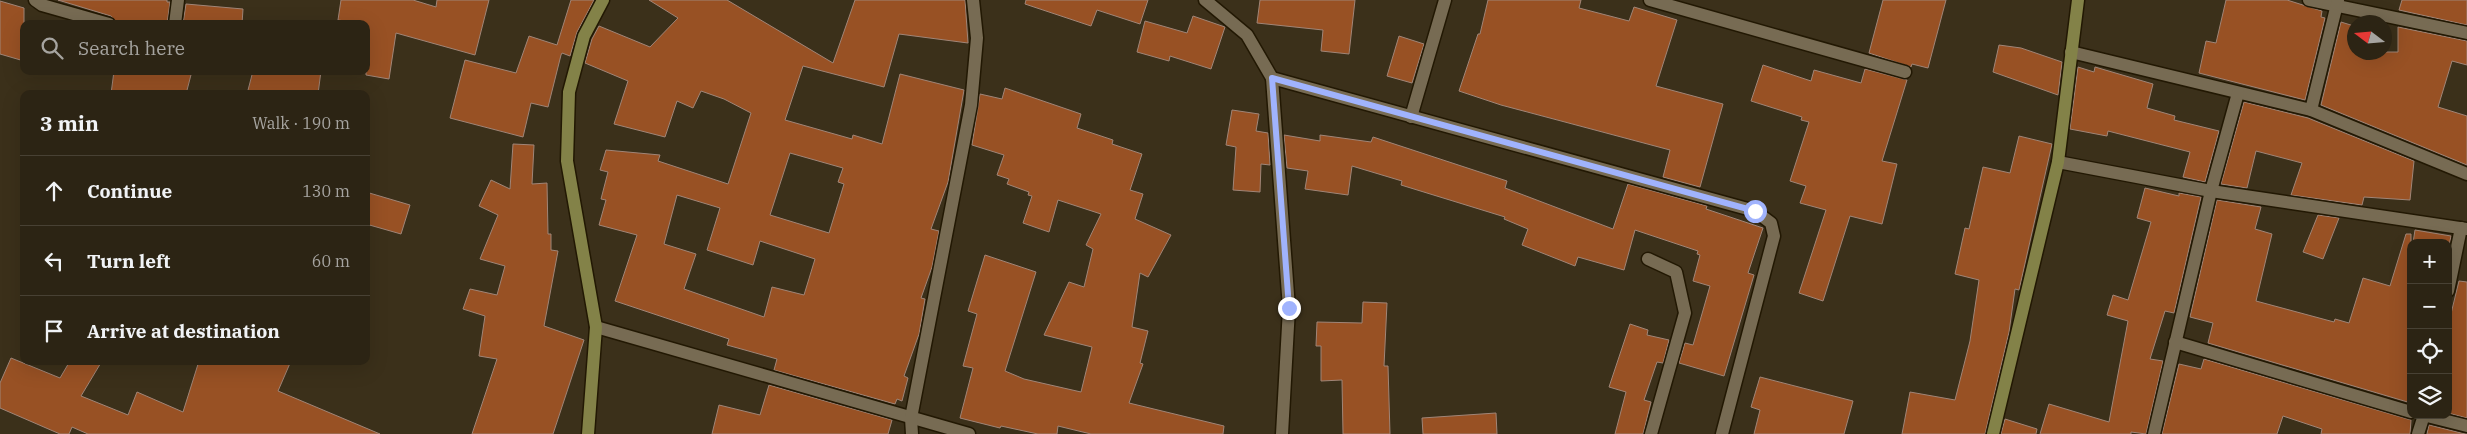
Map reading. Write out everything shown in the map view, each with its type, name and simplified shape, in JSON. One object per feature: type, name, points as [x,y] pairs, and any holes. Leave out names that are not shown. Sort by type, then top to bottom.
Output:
[{"type":"street","points":[[35,0],[42,5],[95,20]]},
{"type":"street","points":[[176,20],[178,0]]},
{"type":"street","points":[[588,434],[596,327],[567,161],[569,92],[584,36],[603,0]]},
{"type":"street","points":[[912,434],[911,418],[971,105],[976,38],[973,0]]},
{"type":"street","points":[[1205,0],[1247,35],[1272,78],[1289,308],[1282,434]]},
{"type":"street","points":[[1411,117],[1445,0]]},
{"type":"street","points":[[1650,0],[1905,72]]},
{"type":"street","points":[[1993,434],[2058,162],[2078,0]]},
{"type":"street","points":[[2310,0],[2337,4],[2467,33]]},
{"type":"street","points":[[2311,110],[2337,4]]},
{"type":"street","points":[[2071,52],[2311,110],[2467,174]]},
{"type":"street","points":[[1272,78],[1755,211],[1771,223],[1774,236],[1722,434]]},
{"type":"street","points":[[2154,434],[2211,191],[2238,92]]},
{"type":"street","points":[[2058,162],[2211,191],[2464,228],[2450,284]]},
{"type":"street","points":[[1648,259],[1676,272],[1685,313],[1651,434]]},
{"type":"street","points":[[596,327],[969,434]]},
{"type":"street","points":[[2175,342],[2407,411]]},
{"type":"street","points":[[2418,434],[2422,419]]},
{"type":"street","points":[[2439,419],[2467,426]]},
{"type":"building","points":[[58,0],[167,0],[167,2],[170,2],[168,20],[114,20],[111,16]]},
{"type":"building","points":[[341,0],[413,0],[436,7],[437,0],[489,0],[475,55],[396,33],[389,79],[366,75],[370,75],[370,20],[338,20]]},
{"type":"building","points":[[571,0],[594,0],[577,32],[570,56],[562,53],[561,55],[548,107],[531,103],[523,137],[450,118],[465,60],[516,73],[529,36],[557,45]]},
{"type":"building","points":[[649,0],[727,0],[833,63],[855,0],[965,0],[968,43],[899,34],[884,87],[803,66],[785,120],[852,139],[853,135],[882,144],[900,74],[964,90],[948,182],[931,229],[939,231],[932,267],[921,298],[925,299],[919,334],[904,376],[908,378],[902,401],[897,399],[895,404],[774,370],[777,359],[727,345],[729,339],[615,301],[637,235],[599,225],[606,200],[601,199],[608,172],[600,170],[606,150],[660,155],[658,161],[728,184],[751,113],[724,99],[701,91],[693,108],[677,101],[665,137],[614,124],[628,81],[585,63],[592,39],[599,26],[650,47],[678,18]],"holes":[[[790,153],[843,168],[838,182],[844,184],[829,233],[770,215]],[[677,195],[720,208],[707,250],[753,265],[760,241],[815,259],[804,295],[772,287],[764,317],[684,289],[696,254],[664,244]]]},
{"type":"building","points":[[1026,0],[1148,0],[1140,24],[1097,10],[1091,26],[1025,4]]},
{"type":"building","points":[[1260,0],[1355,0],[1349,54],[1321,51],[1323,30],[1257,23]]},
{"type":"building","points":[[1488,0],[1581,0],[1579,8],[1629,21],[1634,7],[1677,20],[1656,86],[1723,104],[1700,187],[1663,177],[1670,150],[1501,105],[1459,91],[1478,34],[1480,34]]},
{"type":"building","points":[[1883,0],[1946,0],[1928,68],[1912,64],[1911,67],[1869,53]]},
{"type":"building","points":[[2226,0],[2287,0],[2322,11],[2321,17],[2325,18],[2305,100],[2199,73],[2206,41],[2216,43]]},
{"type":"building","points":[[2402,0],[2467,0],[2467,25],[2399,10]]},
{"type":"building","points":[[0,1],[24,8],[24,20],[20,20],[20,60],[0,54]]},
{"type":"building","points":[[186,4],[243,9],[242,20],[184,20]]},
{"type":"building","points":[[1193,16],[1225,27],[1211,69],[1170,56],[1169,61],[1137,52],[1145,21],[1187,33]]},
{"type":"building","points":[[2341,22],[2347,24],[2347,60],[2392,60],[2392,52],[2398,52],[2398,27],[2467,41],[2467,65],[2452,61],[2438,107],[2467,116],[2467,165],[2321,105]]},
{"type":"building","points":[[1399,36],[1424,44],[1412,83],[1387,76]]},
{"type":"building","points":[[1999,45],[2021,48],[2062,62],[2058,95],[1993,72]]},
{"type":"building","points":[[1763,65],[1811,81],[1814,70],[1861,83],[1865,69],[1907,80],[1882,161],[1897,164],[1882,224],[1850,216],[1823,301],[1799,293],[1826,210],[1800,203],[1806,186],[1790,181],[1809,122],[1801,120],[1802,117],[1751,101]]},
{"type":"building","points":[[2078,67],[2094,72],[2095,67],[2153,84],[2147,108],[2175,116],[2174,120],[2219,131],[2205,182],[2183,177],[2190,152],[2108,131],[2107,136],[2070,129]]},
{"type":"building","points":[[113,75],[191,75],[187,90],[112,90]]},
{"type":"building","points":[[252,75],[320,75],[319,90],[248,90]]},
{"type":"building","points":[[1005,88],[1081,114],[1077,128],[1113,140],[1112,144],[1142,154],[1130,190],[1143,194],[1135,219],[1171,235],[1148,277],[1140,273],[1132,327],[1148,331],[1140,363],[1143,364],[1129,403],[1224,426],[1223,434],[1091,434],[1058,426],[1057,434],[1038,434],[1001,426],[1000,428],[960,418],[973,368],[963,366],[977,314],[968,311],[985,255],[1036,272],[1005,371],[1024,379],[1081,392],[1092,347],[1044,335],[1069,282],[1084,287],[1093,249],[1086,245],[1101,214],[1058,200],[1049,232],[1023,223],[1032,196],[1028,195],[1029,192],[1007,184],[1009,179],[997,175],[1004,155],[972,145],[980,94],[1002,99]]},
{"type":"building","points":[[2244,102],[2308,118],[2414,161],[2410,200],[2364,197],[2362,205],[2291,195],[2302,163],[2256,151],[2247,188],[2221,184]]},
{"type":"building","points":[[1232,110],[1259,114],[1256,131],[1268,133],[1270,165],[1261,164],[1260,192],[1233,190],[1236,147],[1226,145]]},
{"type":"building","points":[[1284,135],[1320,141],[1320,135],[1371,142],[1373,137],[1507,181],[1505,188],[1613,229],[1628,184],[1707,206],[1706,209],[1763,228],[1748,273],[1754,275],[1724,376],[1679,363],[1685,343],[1693,345],[1710,286],[1693,281],[1700,255],[1697,254],[1698,251],[1635,230],[1624,270],[1578,257],[1575,266],[1522,245],[1528,229],[1504,219],[1505,217],[1401,185],[1402,181],[1352,166],[1348,195],[1305,189],[1308,171],[1287,168]]},
{"type":"building","points":[[2019,136],[2052,144],[2019,290],[2015,289],[2009,332],[1985,434],[1902,434],[1910,392],[1955,400],[1970,341],[1979,280],[1955,274],[1965,228],[1969,229],[1983,167],[2010,173]]},
{"type":"building","points":[[513,144],[534,145],[532,184],[547,183],[548,234],[551,234],[551,250],[558,251],[544,326],[584,340],[553,434],[472,434],[497,359],[479,356],[485,316],[463,309],[470,289],[497,295],[505,266],[480,259],[498,215],[479,206],[491,180],[510,189]]},
{"type":"building","points":[[2145,188],[2179,196],[2179,193],[2201,197],[2174,313],[2165,311],[2150,359],[2163,361],[2146,434],[2131,432],[2131,434],[2040,434],[2049,404],[2109,422],[2128,321],[2107,315],[2113,295],[2128,300],[2151,222],[2137,218]]},
{"type":"building","points":[[370,193],[410,205],[401,234],[370,225]]},
{"type":"building","points":[[2217,200],[2261,207],[2255,229],[2272,234],[2256,301],[2334,322],[2335,319],[2349,323],[2363,278],[2390,286],[2406,234],[2411,234],[2411,239],[2407,239],[2407,402],[2208,343],[2213,323],[2190,317]]},
{"type":"building","points":[[2318,215],[2339,218],[2323,259],[2303,252]]},
{"type":"building","points":[[2415,230],[2451,236],[2450,239],[2414,239]]},
{"type":"building","points":[[2459,281],[2467,282],[2467,418],[2452,414],[2452,310]]},
{"type":"building","points":[[1363,302],[1387,303],[1384,366],[1388,366],[1390,434],[1343,434],[1342,380],[1321,381],[1321,346],[1316,346],[1317,322],[1362,323]]},
{"type":"building","points":[[1630,324],[1648,330],[1647,335],[1669,340],[1663,363],[1657,362],[1644,400],[1651,402],[1643,434],[1615,434],[1626,392],[1609,387]]},
{"type":"building","points":[[11,358],[20,362],[20,365],[28,365],[60,378],[68,365],[100,365],[81,396],[128,415],[137,392],[183,412],[198,365],[289,365],[278,391],[380,434],[88,434],[72,427],[69,434],[60,434],[0,408],[0,383]]},
{"type":"building","points":[[2204,359],[2411,420],[2410,434],[2321,434],[2322,429],[2283,416],[2277,434],[2162,434],[2179,364],[2201,369]]},
{"type":"building","points":[[1760,377],[1853,401],[1844,434],[1754,434],[1760,410],[1751,407]]},
{"type":"building","points":[[769,385],[892,420],[888,434],[712,434],[719,405],[760,415]]},
{"type":"building","points":[[1496,413],[1497,434],[1423,434],[1422,418]]},
{"type":"building","points":[[2005,419],[2037,429],[2036,434],[2001,434]]},
{"type":"building","points":[[2429,425],[2465,434],[2427,434]]},
{"type":"route","points":[[1289,308],[1272,78],[1755,211]]}]
